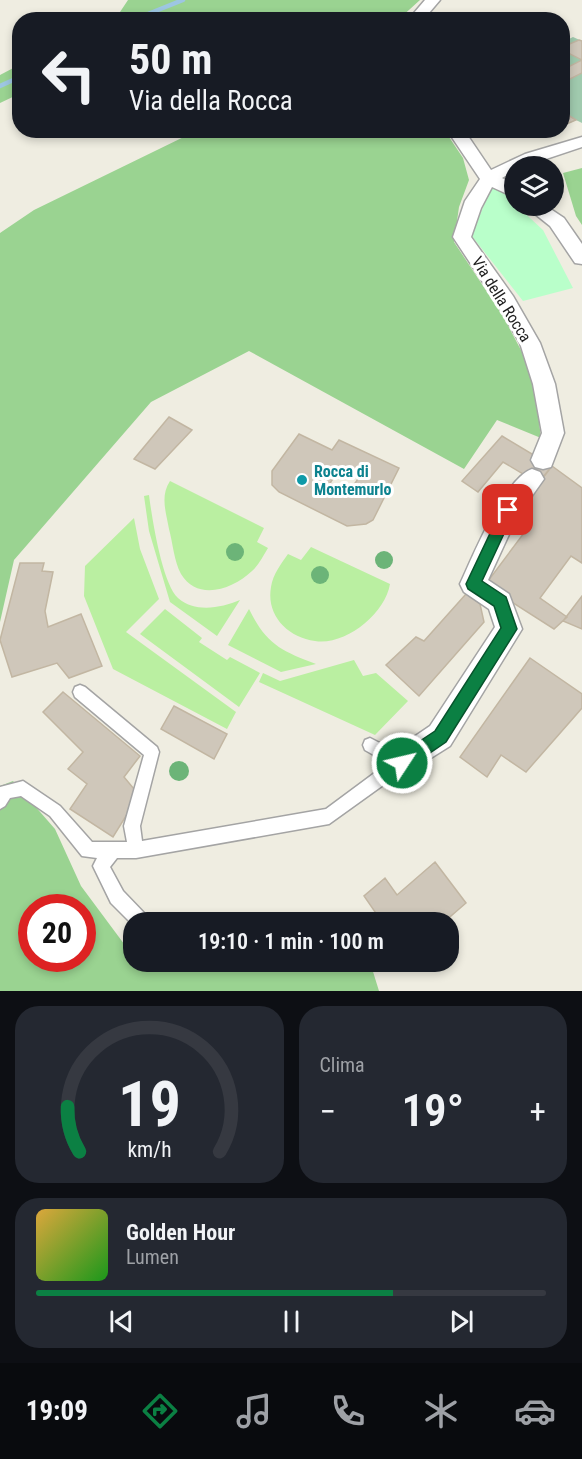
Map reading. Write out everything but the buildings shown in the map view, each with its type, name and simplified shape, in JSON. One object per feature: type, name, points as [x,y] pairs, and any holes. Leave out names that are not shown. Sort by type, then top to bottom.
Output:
[{"type":"street","points":[[422,12],[433,0]]},
{"type":"street","points":[[460,138],[489,180],[504,185]]},
{"type":"street","points":[[489,180],[532,157],[582,142]]},
{"type":"street","name":"Via della Rocca","points":[[408,758],[440,736],[509,629],[501,602],[473,584],[508,510],[538,470],[553,434],[544,384],[530,343],[506,301],[462,237],[472,204],[489,180]]},
{"type":"street","points":[[548,216],[557,222],[582,258]]},
{"type":"lane","points":[[80,692],[152,752],[132,826],[136,850]]},
{"type":"lane","points":[[369,745],[408,758]]},
{"type":"lane","points":[[0,801],[5,792],[23,788],[55,811],[88,850],[136,850],[329,816],[408,758]]},
{"type":"lane","points":[[113,850],[101,866],[117,897],[131,912]]},
{"type":"green space","points":[[128,0],[420,0],[407,12],[120,12]]},
{"type":"green space","points":[[573,37],[582,41],[582,123],[576,120],[570,123],[570,38]]},
{"type":"green space","points":[[12,69],[12,97],[0,103],[0,75]]},
{"type":"green space","points":[[182,138],[450,138],[463,158],[469,180],[459,207],[454,242],[503,316],[533,373],[541,438],[497,420],[464,469],[249,351],[151,402],[14,560],[0,622],[0,233],[34,210]]},
{"type":"green space","points":[[582,168],[582,225],[576,216],[564,173]]},
{"type":"green space","points":[[491,189],[501,189],[504,192],[504,216],[528,216],[543,230],[573,288],[523,301],[471,235]]},
{"type":"green space","points":[[170,481],[264,528],[257,542],[268,548],[252,571],[235,583],[216,590],[197,588],[188,583],[177,564],[165,510],[165,492]]},
{"type":"green space","points":[[149,495],[163,565],[172,590],[178,598],[192,606],[208,608],[240,600],[217,636],[170,602],[149,531],[144,496]]},
{"type":"green space","points":[[134,518],[140,549],[159,599],[126,632],[236,712],[227,729],[113,669],[84,596],[85,566]]},
{"type":"green space","points":[[311,547],[390,584],[387,595],[372,617],[351,633],[327,641],[305,639],[287,630],[275,615],[270,597],[274,578],[288,554],[301,560]]},
{"type":"green space","points":[[165,609],[202,638],[199,642],[227,660],[230,657],[260,673],[239,707],[140,634]]},
{"type":"green space","points":[[249,609],[262,631],[276,645],[316,664],[281,672],[228,645]]},
{"type":"green space","points":[[354,660],[363,676],[376,673],[408,701],[375,735],[259,682],[263,673],[280,681]]},
{"type":"green space","points":[[13,781],[55,829],[81,886],[87,894],[18,894],[18,972],[96,972],[96,906],[123,943],[123,972],[373,972],[379,991],[0,991],[0,786]]},
{"type":"waterway","points":[[153,12],[183,0]]},
{"type":"waterway","points":[[0,86],[12,81]]},
{"type":"place","name":"Rocca di Montemurlo","points":[[302,480]]},
{"type":"route","points":[[402,763],[440,736],[509,629],[501,602],[473,584],[508,510]]}]
